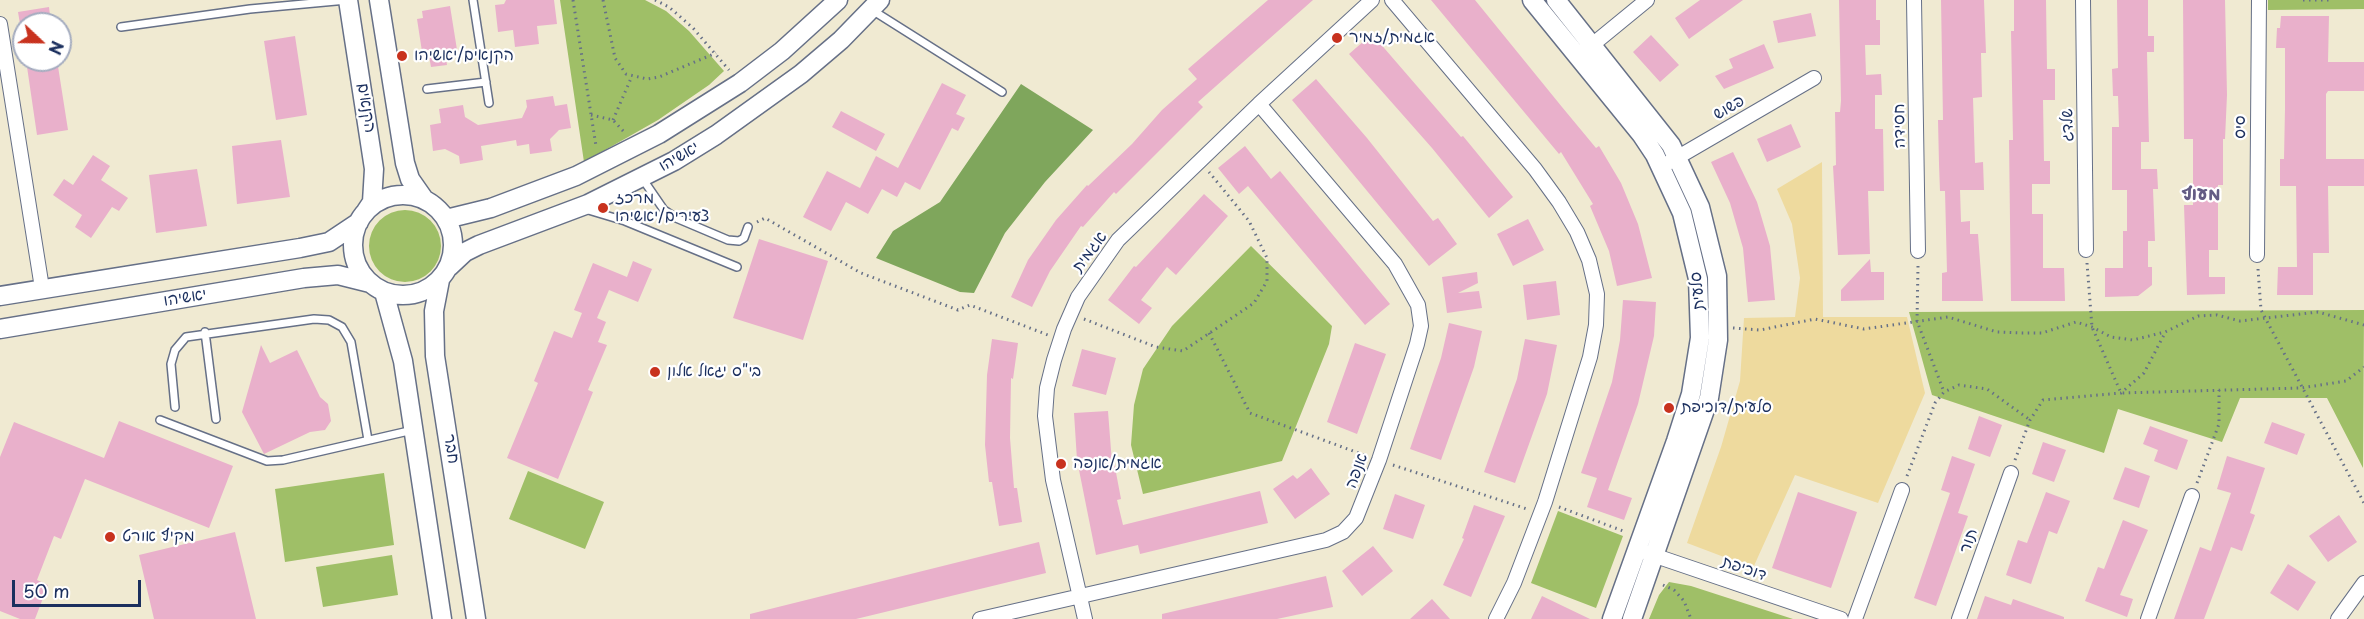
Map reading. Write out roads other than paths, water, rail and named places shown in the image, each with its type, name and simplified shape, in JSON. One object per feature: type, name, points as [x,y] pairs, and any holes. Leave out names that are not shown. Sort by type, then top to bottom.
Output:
[{"type":"street","name":"הקנאים","points":[[348,0],[374,169],[372,202],[361,218]]},
{"type":"street","name":"הקנאים","points":[[379,0],[405,163],[410,178],[424,199]]},
{"type":"street","name":"יאשיהו","points":[[446,219],[491,208],[599,165],[634,148],[700,110],[740,83],[782,51],[838,0]]},
{"type":"street","name":"אגמית","points":[[1085,619],[1047,445],[1047,388],[1060,340],[1071,314],[1090,278],[1118,240],[1259,104],[1372,0]]},
{"type":"street","points":[[1392,0],[1535,169],[1577,232],[1588,260],[1597,294],[1596,325],[1590,357],[1543,508],[1514,583],[1496,619]]},
{"type":"street","name":"סלעית","points":[[1532,0],[1641,134],[1661,167],[1682,213],[1698,279],[1700,338],[1684,415],[1612,619]]},
{"type":"street","name":"סלעית","points":[[1556,0],[1657,123],[1678,157],[1700,207],[1717,276],[1718,327],[1715,369],[1709,398],[1632,619]]},
{"type":"street","points":[[1578,56],[1647,0]]},
{"type":"street","name":"חסידה","points":[[1914,0],[1918,251]]},
{"type":"street","name":"שלדג","points":[[2083,0],[2086,250]]},
{"type":"street","name":"סיס","points":[[2257,255],[2259,0]]},
{"type":"street","name":"יאשיהו","points":[[445,273],[465,252],[579,207],[642,177],[716,135],[751,112],[841,40],[875,5]]},
{"type":"street","points":[[0,24],[42,288]]},
{"type":"street","name":"פשוש","points":[[1661,167],[1814,78]]},
{"type":"street","name":"אנפה","points":[[980,619],[1326,540],[1343,532],[1356,518],[1379,460],[1417,344],[1420,326],[1418,305],[1395,264],[1259,104]]},
{"type":"street","points":[[395,196],[424,199],[440,211],[446,219],[453,242],[445,273],[428,289],[414,295],[399,296],[377,287],[361,273],[353,248],[361,218],[378,202],[395,196]]},
{"type":"street","name":"יאשיהו","points":[[0,296],[329,242],[361,218]]},
{"type":"street","name":"חבר","points":[[445,273],[434,311],[435,356],[476,619]]},
{"type":"street","name":"יאשיהו","points":[[0,329],[324,276],[352,277],[377,287]]},
{"type":"street","name":"חבר","points":[[377,287],[401,352],[442,619]]},
{"type":"street","name":"תור","points":[[1959,619],[2011,473]]},
{"type":"street","points":[[1855,619],[1902,490]]},
{"type":"street","points":[[2148,619],[2192,496]]},
{"type":"street","name":"דוכיפת","points":[[1639,543],[1655,556],[1841,619]]},
{"type":"street","points":[[2338,619],[2364,583]]},
{"type":"lane","points":[[121,27],[250,9],[348,0]]},
{"type":"lane","points":[[473,0],[489,103]]},
{"type":"lane","points":[[875,5],[1002,92]]},
{"type":"lane","points":[[427,89],[486,82]]},
{"type":"lane","points":[[642,177],[664,210],[675,218],[728,240],[739,241],[744,238],[748,227]]},
{"type":"lane","points":[[579,207],[625,221],[737,267]]},
{"type":"lane","points":[[176,407],[171,364],[175,350],[186,337],[205,332],[314,319],[328,320],[342,327],[351,342],[368,440]]},
{"type":"lane","points":[[205,332],[216,419]]},
{"type":"lane","points":[[159,420],[267,461],[283,460],[414,430]]},
{"type":"place","name":"אגמית/זמיר","points":[[1337,38]]},
{"type":"place","name":"הקנאים/יאשיהו","points":[[402,56]]},
{"type":"place","name":"מרכז צעירים/יאשיהו","points":[[603,208]]},
{"type":"place","name":"בי\"ס יגאל אלון","points":[[655,372]]},
{"type":"place","name":"סלעית/דוכיפת","points":[[1669,408]]},
{"type":"place","name":"אגמית/אנפה","points":[[1061,464]]},
{"type":"place","name":"מקיף אורט","points":[[110,537]]},
{"type":"district","name":"מעוף","points":[[2201,195]]}]
